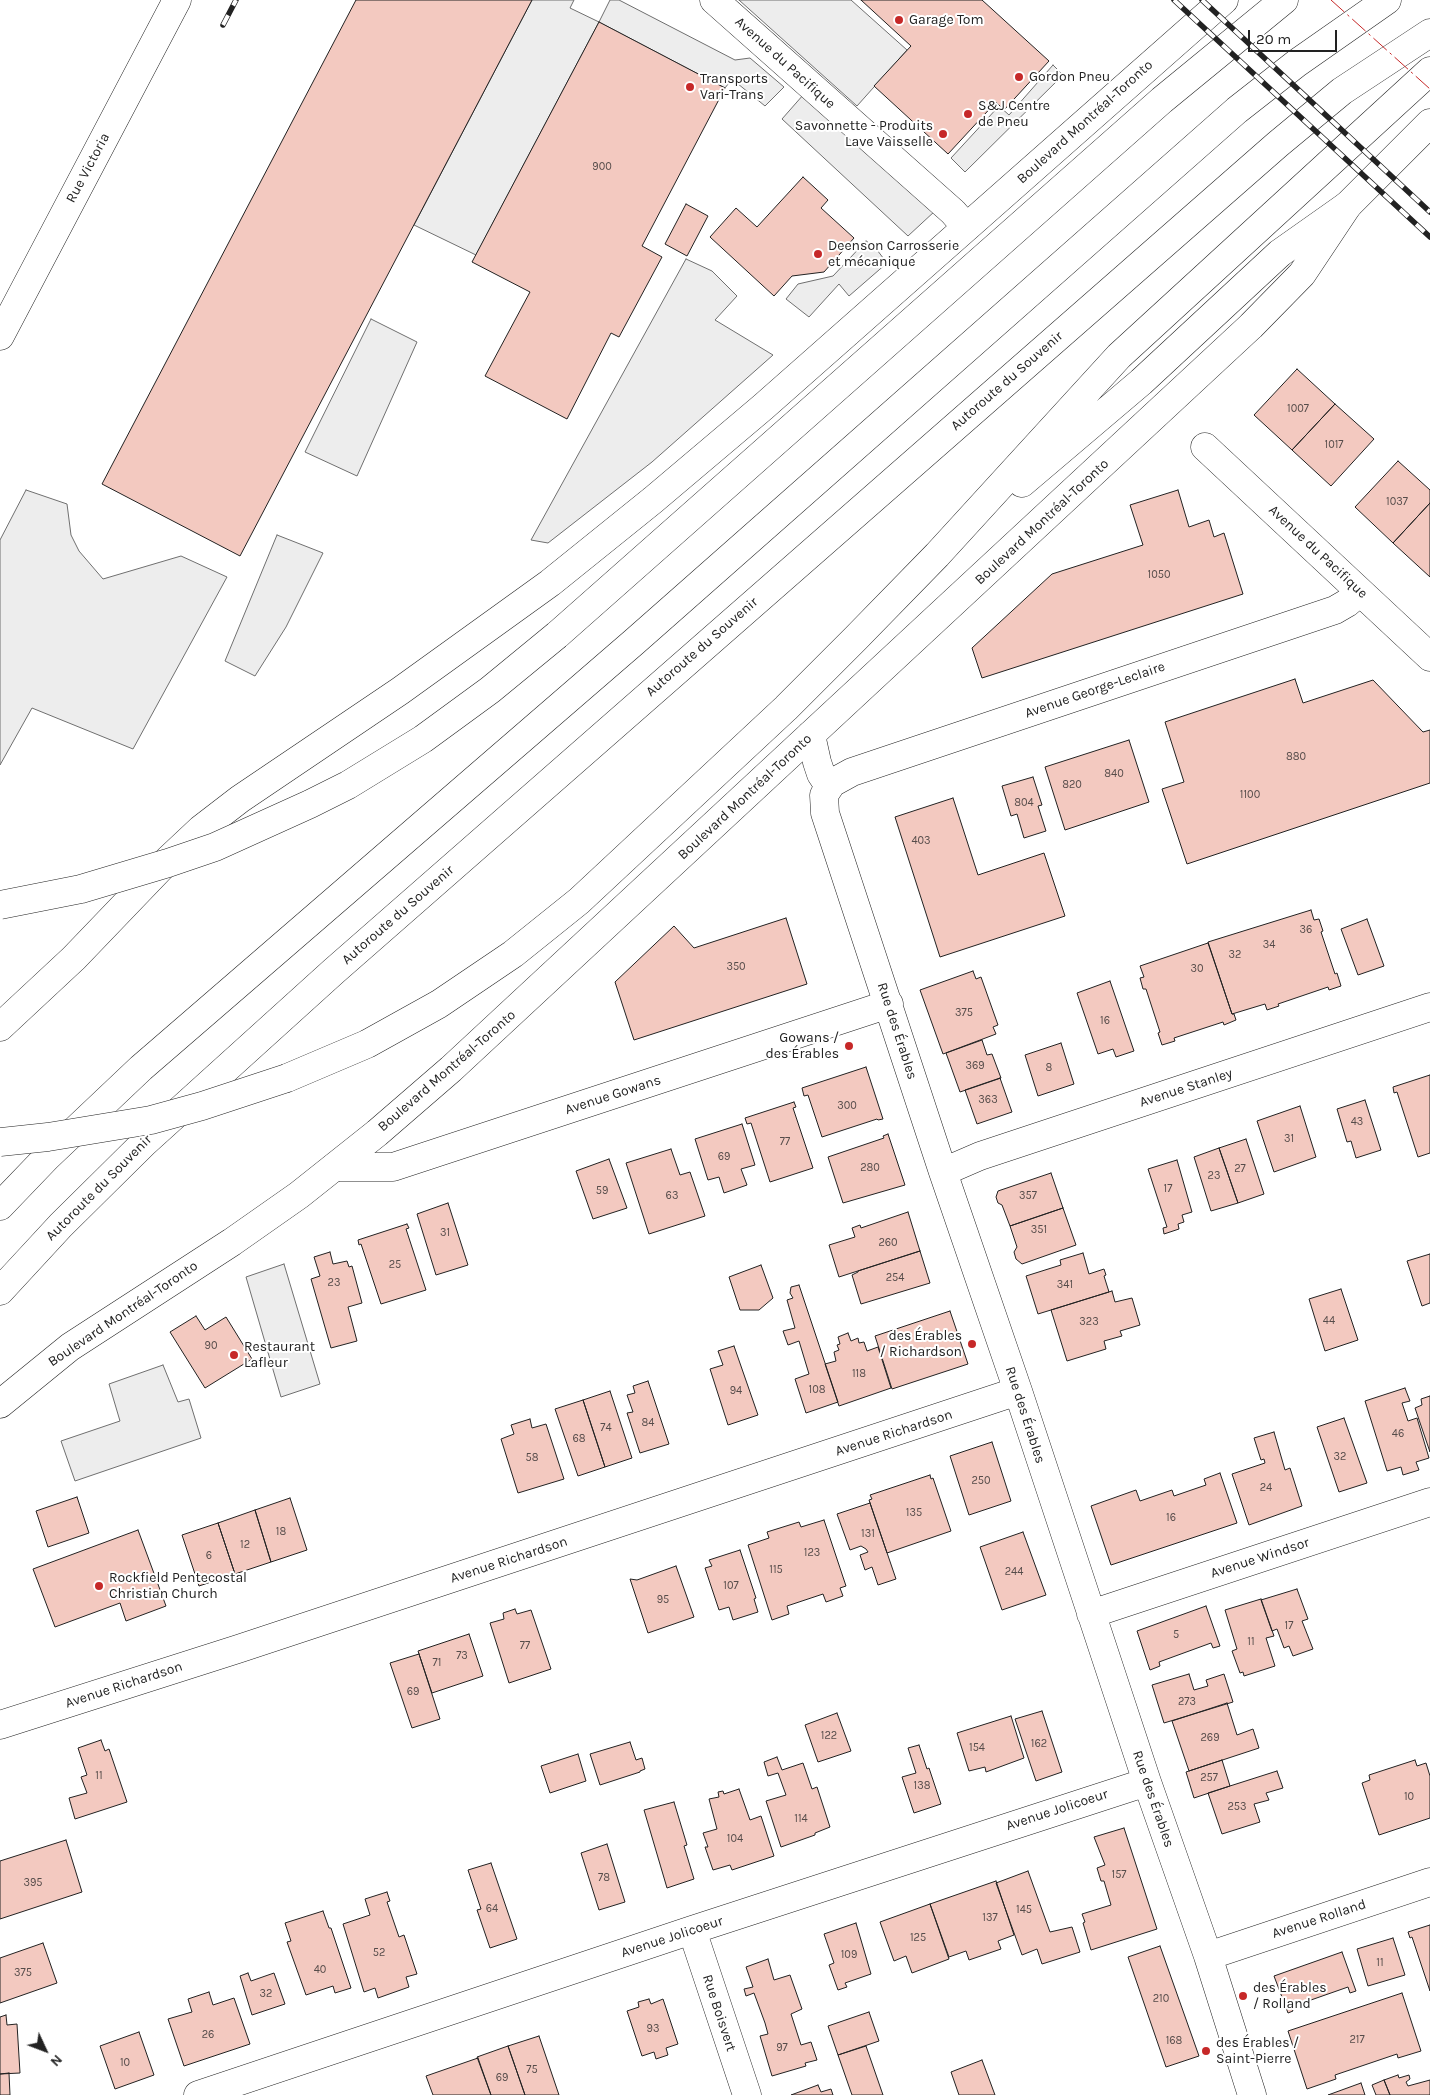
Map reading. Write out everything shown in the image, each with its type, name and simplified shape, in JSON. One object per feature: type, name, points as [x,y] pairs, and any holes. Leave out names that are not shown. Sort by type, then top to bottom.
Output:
[{"type":"main road","name":"Rue Victoria","points":[[0,336],[177,0]]},
{"type":"main road","name":"Avenue du Pacifique","points":[[714,0],[953,212],[966,228]]},
{"type":"main road","name":"Boulevard Montréal-Toronto","points":[[0,1027],[74,958],[169,859],[201,829],[256,788],[400,691],[565,571],[720,444],[1224,0]]},
{"type":"main road","points":[[0,1206],[47,1157],[148,1062],[649,629],[1237,110],[1296,63],[1387,0]]},
{"type":"main road","points":[[0,905],[81,890],[168,863],[233,840],[348,785],[423,738],[490,690],[557,635],[1162,100],[1282,3]]},
{"type":"main road","name":"Autoroute du Souvenir","points":[[0,1291],[144,1142],[209,1082],[665,679],[1307,120],[1342,91],[1430,34]]},
{"type":"main road","points":[[0,1142],[99,1130],[151,1120],[202,1106],[287,1078],[367,1044],[439,1004],[513,954],[579,901],[806,688],[937,555],[1118,356],[1430,71]]},
{"type":"main road","name":"Boulevard Montréal-Toronto","points":[[0,1404],[70,1347],[232,1242],[335,1167],[507,1018],[1251,326],[1302,274],[1348,205],[1430,123]]},
{"type":"main road","points":[[937,555],[1141,382],[1280,254],[1348,205]]},
{"type":"main road","name":"Avenue du Pacifique","points":[[1205,446],[1430,657]]},
{"type":"main road","name":"Avenue George-Leclaire","points":[[829,786],[840,777],[852,772],[1335,610],[1348,603],[1360,592]]},
{"type":"main road","points":[[811,735],[821,774],[829,786]]},
{"type":"main road","name":"Rue des Érables","points":[[829,786],[824,795],[825,813],[1147,1782],[1208,1956],[1245,2093]]},
{"type":"main road","name":"Avenue Gowans","points":[[335,1167],[393,1167],[889,1004]]},
{"type":"main road","name":"Avenue Stanley","points":[[943,1172],[980,1156],[1430,1008]]},
{"type":"main road","name":"Avenue Richardson","points":[[0,1725],[247,1646],[1018,1392]]},
{"type":"main road","name":"Avenue Windsor","points":[[1091,1614],[1430,1502]]},
{"type":"main road","name":"Avenue Jolicoeur","points":[[198,2095],[692,1930],[1147,1782]]},
{"type":"main road","name":"Avenue Rolland","points":[[1208,1956],[1430,1882]]},
{"type":"main road","name":"Rue Boisvert","points":[[692,1930],[747,2095]]},
{"type":"shaded area","points":[[532,0],[574,0],[570,8],[599,22],[476,255],[414,225]]},
{"type":"shaded area","points":[[610,0],[619,0],[735,60],[750,58],[784,87],[765,106],[732,79],[725,88],[599,22]]},
{"type":"shaded area","points":[[739,0],[851,0],[907,50],[857,106]]},
{"type":"shaded area","points":[[1053,65],[1063,75],[965,172],[951,158],[999,106],[1009,115]]},
{"type":"shaded area","points":[[811,86],[935,211],[908,236],[782,119]]},
{"type":"shaded area","points":[[866,241],[874,246],[887,263],[849,296],[839,284],[809,317],[786,299],[798,284],[833,276]]},
{"type":"shaded area","points":[[686,259],[712,271],[737,296],[715,320],[773,355],[652,462],[548,543],[531,540]]},
{"type":"shaded area","points":[[371,319],[417,342],[357,476],[305,452]]},
{"type":"shaded area","points":[[26,490],[67,504],[71,535],[79,551],[103,579],[181,556],[227,577],[133,749],[32,708],[0,765],[0,540]]},
{"type":"shaded area","points":[[277,535],[323,553],[286,627],[255,676],[225,661]]},
{"type":"shaded area","points":[[284,1264],[320,1384],[281,1397],[246,1277]]},
{"type":"shaded area","points":[[163,1365],[178,1402],[189,1399],[201,1438],[75,1481],[61,1441],[120,1421],[109,1384]]},
{"type":"building","points":[[356,0],[532,0],[240,556],[102,484]]},
{"type":"building","points":[[861,0],[982,0],[1049,61],[1004,110],[996,102],[948,154],[874,86],[911,46]]},
{"type":"building","points":[[599,22],[725,88],[642,246],[662,257],[619,337],[611,333],[567,419],[485,376],[530,292],[472,262]]},
{"type":"building","points":[[803,177],[828,200],[821,208],[854,238],[824,272],[792,276],[774,296],[710,237],[736,208],[757,227]]},
{"type":"building","points":[[686,204],[708,216],[687,256],[665,244]]},
{"type":"building","points":[[1297,369],[1335,404],[1292,450],[1254,415]]},
{"type":"building","points":[[1335,404],[1374,439],[1331,486],[1292,450]]},
{"type":"building","points":[[1398,461],[1430,490],[1430,503],[1393,543],[1355,507]]},
{"type":"building","points":[[1178,490],[1189,527],[1209,520],[1214,537],[1224,533],[1243,594],[982,678],[972,648],[1052,574],[1143,545],[1130,505]]},
{"type":"building","points":[[1430,503],[1430,577],[1393,543]]},
{"type":"building","points":[[1295,679],[1303,703],[1373,680],[1423,732],[1430,730],[1430,783],[1187,864],[1162,789],[1184,782],[1165,722]]},
{"type":"building","points":[[1129,740],[1149,802],[1065,830],[1045,767]]},
{"type":"building","points":[[1033,777],[1042,805],[1038,806],[1046,831],[1024,838],[1017,814],[1011,816],[1002,786]]},
{"type":"building","points":[[953,798],[978,875],[1044,853],[1065,916],[940,957],[895,817]]},
{"type":"building","points":[[1311,910],[1314,920],[1319,919],[1323,931],[1321,932],[1341,986],[1329,990],[1328,987],[1278,1004],[1279,1006],[1267,1010],[1265,1004],[1232,1014],[1208,942]]},
{"type":"building","points":[[786,918],[807,984],[634,1040],[615,982],[674,926],[694,948]]},
{"type":"building","points":[[1367,919],[1384,966],[1358,975],[1341,929]]},
{"type":"building","points":[[1208,943],[1232,1014],[1234,1014],[1236,1020],[1224,1025],[1223,1022],[1174,1038],[1175,1041],[1162,1045],[1158,1033],[1160,1032],[1146,989],[1143,989],[1140,978],[1144,977],[1140,966]]},
{"type":"building","points":[[973,971],[976,979],[981,977],[998,1025],[993,1027],[996,1034],[943,1054],[920,990]]},
{"type":"building","points":[[1110,981],[1134,1051],[1116,1057],[1113,1049],[1098,1054],[1077,993]]},
{"type":"building","points":[[982,1040],[987,1055],[992,1054],[1001,1078],[960,1092],[946,1053]]},
{"type":"building","points":[[1061,1043],[1074,1084],[1038,1096],[1025,1055]]},
{"type":"building","points":[[866,1067],[883,1119],[877,1119],[822,1137],[808,1095],[804,1096],[802,1088]]},
{"type":"building","points":[[1430,1075],[1430,1153],[1418,1157],[1397,1092],[1394,1093],[1393,1087]]},
{"type":"building","points":[[1000,1078],[1012,1112],[977,1124],[965,1090]]},
{"type":"building","points":[[1365,1100],[1381,1150],[1356,1158],[1351,1141],[1347,1142],[1337,1109]]},
{"type":"building","points":[[794,1102],[796,1107],[793,1108],[813,1168],[770,1182],[751,1123],[747,1124],[745,1118]]},
{"type":"building","points":[[1300,1106],[1316,1157],[1274,1172],[1257,1121]]},
{"type":"building","points":[[742,1124],[755,1165],[741,1169],[747,1185],[724,1193],[719,1177],[708,1180],[695,1139]]},
{"type":"building","points":[[888,1134],[905,1185],[843,1203],[828,1157],[884,1138],[883,1136]]},
{"type":"building","points":[[1246,1139],[1264,1194],[1238,1203],[1219,1148]]},
{"type":"building","points":[[1219,1148],[1238,1203],[1211,1211],[1194,1157]]},
{"type":"building","points":[[671,1149],[680,1175],[690,1172],[705,1216],[649,1234],[626,1163]]},
{"type":"building","points":[[609,1159],[627,1208],[593,1219],[576,1171]]},
{"type":"building","points":[[1177,1160],[1192,1212],[1182,1215],[1184,1222],[1178,1224],[1179,1229],[1164,1234],[1163,1228],[1167,1227],[1148,1169]]},
{"type":"building","points":[[1051,1173],[1063,1208],[1010,1226],[1002,1205],[998,1203],[996,1197],[998,1191]]},
{"type":"building","points":[[448,1203],[468,1265],[436,1275],[417,1214]]},
{"type":"building","points":[[1063,1208],[1076,1245],[1022,1264],[1016,1259],[1014,1252],[1017,1247],[1010,1226]]},
{"type":"building","points":[[908,1212],[920,1251],[839,1277],[829,1245],[855,1237],[852,1228],[860,1225],[861,1228]]},
{"type":"building","points":[[407,1224],[409,1228],[406,1229],[426,1290],[381,1304],[358,1240]]},
{"type":"building","points":[[920,1251],[930,1283],[861,1304],[852,1275],[858,1271]]},
{"type":"building","points":[[330,1252],[333,1264],[347,1261],[349,1267],[352,1266],[362,1303],[348,1307],[357,1341],[331,1348],[311,1279],[320,1276],[314,1257]]},
{"type":"building","points":[[1083,1253],[1089,1274],[1104,1269],[1109,1292],[1038,1314],[1026,1276],[1061,1265],[1060,1260]]},
{"type":"building","points":[[1430,1254],[1430,1303],[1422,1306],[1407,1261]]},
{"type":"building","points":[[761,1265],[773,1298],[759,1310],[740,1310],[729,1277]]},
{"type":"building","points":[[799,1285],[838,1402],[806,1413],[795,1379],[809,1374],[799,1341],[788,1345],[783,1331],[795,1328],[787,1300],[793,1298],[790,1293],[791,1287]]},
{"type":"building","points":[[1341,1289],[1358,1340],[1325,1351],[1309,1299]]},
{"type":"building","points":[[1112,1291],[1115,1302],[1132,1298],[1140,1325],[1120,1331],[1122,1336],[1104,1341],[1106,1349],[1067,1361],[1051,1310]]},
{"type":"building","points":[[950,1311],[968,1364],[892,1389],[875,1336]]},
{"type":"building","points":[[196,1316],[205,1330],[226,1317],[252,1359],[205,1388],[170,1332]]},
{"type":"building","points":[[848,1333],[851,1341],[858,1338],[859,1343],[864,1342],[867,1351],[878,1347],[891,1388],[839,1406],[825,1364],[836,1361],[834,1352],[839,1350],[837,1345],[840,1344],[838,1337]]},
{"type":"building","points":[[734,1346],[758,1415],[728,1425],[710,1369],[723,1365],[718,1351]]},
{"type":"building","points":[[648,1381],[669,1444],[640,1453],[627,1413],[633,1412],[627,1395],[635,1393],[633,1386]]},
{"type":"building","points":[[1405,1388],[1410,1401],[1402,1403],[1408,1421],[1417,1418],[1429,1458],[1416,1462],[1419,1470],[1403,1475],[1401,1467],[1387,1471],[1365,1401]]},
{"type":"building","points":[[610,1391],[632,1458],[605,1467],[583,1400]]},
{"type":"building","points":[[1430,1396],[1430,1452],[1415,1408],[1422,1405],[1421,1399]]},
{"type":"building","points":[[583,1400],[605,1467],[578,1476],[555,1409]]},
{"type":"building","points":[[1344,1418],[1367,1483],[1339,1492],[1317,1427]]},
{"type":"building","points":[[530,1419],[532,1428],[546,1424],[564,1479],[518,1493],[501,1439],[514,1434],[511,1425]]},
{"type":"building","points":[[1274,1432],[1285,1470],[1290,1468],[1302,1506],[1249,1525],[1232,1474],[1265,1463],[1264,1459],[1261,1460],[1254,1438]]},
{"type":"building","points":[[992,1442],[1011,1501],[969,1515],[950,1456]]},
{"type":"building","points":[[1220,1473],[1237,1523],[1111,1565],[1091,1506],[1136,1490],[1140,1501],[1172,1490],[1174,1496],[1206,1485],[1204,1479]]},
{"type":"building","points":[[930,1475],[931,1479],[933,1478],[951,1531],[887,1553],[869,1500],[872,1499],[870,1495]]},
{"type":"building","points":[[77,1497],[89,1533],[48,1547],[36,1511]]},
{"type":"building","points":[[290,1498],[307,1550],[271,1562],[255,1510]]},
{"type":"building","points":[[870,1503],[896,1579],[878,1585],[872,1567],[865,1570],[860,1555],[868,1552],[861,1546],[850,1550],[837,1514]]},
{"type":"building","points":[[255,1510],[271,1562],[235,1574],[218,1523]]},
{"type":"building","points":[[824,1520],[846,1586],[840,1588],[843,1596],[826,1602],[823,1594],[787,1606],[789,1614],[772,1620],[748,1545],[769,1538],[767,1532],[799,1522],[801,1527]]},
{"type":"building","points":[[218,1523],[235,1574],[199,1586],[182,1535]]},
{"type":"building","name":"Rockfield Pentecostal Christian Church","points":[[138,1530],[166,1606],[126,1621],[120,1603],[55,1627],[33,1569]]},
{"type":"building","points":[[1023,1532],[1046,1595],[1002,1610],[980,1547]]},
{"type":"building","points":[[740,1550],[756,1598],[754,1599],[758,1612],[733,1620],[729,1607],[719,1610],[705,1568],[712,1566],[709,1560]]},
{"type":"building","points":[[676,1566],[694,1617],[648,1633],[630,1579],[637,1580]]},
{"type":"building","points":[[1297,1589],[1308,1619],[1302,1621],[1313,1649],[1293,1656],[1289,1646],[1284,1648],[1277,1629],[1272,1631],[1261,1600]]},
{"type":"building","points":[[1261,1599],[1274,1636],[1266,1638],[1275,1666],[1244,1676],[1243,1672],[1240,1673],[1232,1651],[1237,1649],[1225,1610]]},
{"type":"building","points":[[1206,1606],[1220,1646],[1213,1648],[1211,1643],[1159,1662],[1160,1666],[1150,1670],[1137,1631]]},
{"type":"building","points":[[515,1609],[517,1614],[531,1610],[551,1669],[509,1683],[490,1623],[504,1619],[503,1613]]},
{"type":"building","points":[[469,1634],[483,1676],[432,1693],[418,1651]]},
{"type":"building","points":[[419,1654],[440,1719],[412,1728],[390,1663]]},
{"type":"building","points":[[1189,1674],[1194,1690],[1208,1686],[1206,1680],[1224,1674],[1233,1702],[1164,1723],[1152,1685]]},
{"type":"building","points":[[1227,1703],[1237,1735],[1253,1729],[1259,1748],[1189,1771],[1172,1721]]},
{"type":"building","points":[[1042,1711],[1062,1772],[1036,1781],[1015,1719]]},
{"type":"building","points":[[837,1713],[851,1751],[818,1762],[805,1725]]},
{"type":"building","points":[[1011,1716],[1024,1758],[986,1772],[985,1767],[969,1771],[957,1733]]},
{"type":"building","points":[[101,1740],[105,1751],[109,1749],[127,1802],[75,1819],[69,1798],[87,1793],[81,1777],[87,1775],[78,1748]]},
{"type":"building","points":[[630,1742],[636,1760],[642,1758],[645,1769],[600,1785],[590,1754]]},
{"type":"building","points":[[919,1745],[941,1804],[914,1813],[902,1777],[916,1773],[908,1748]]},
{"type":"building","points":[[578,1754],[586,1781],[550,1793],[541,1766]]},
{"type":"building","points":[[777,1757],[782,1770],[803,1763],[812,1789],[817,1787],[830,1827],[815,1833],[815,1835],[781,1847],[766,1801],[786,1795],[778,1773],[768,1776],[764,1762]]},
{"type":"building","points":[[1222,1760],[1230,1786],[1194,1798],[1186,1772]]},
{"type":"building","points":[[1415,1760],[1417,1766],[1426,1763],[1430,1776],[1430,1818],[1379,1835],[1362,1783],[1370,1780],[1369,1775]]},
{"type":"building","points":[[1277,1771],[1283,1788],[1266,1793],[1269,1800],[1254,1804],[1260,1822],[1222,1834],[1208,1793]]},
{"type":"building","points":[[739,1789],[750,1820],[761,1816],[774,1856],[732,1870],[730,1865],[713,1870],[705,1847],[708,1847],[703,1833],[717,1829],[709,1799],[719,1797],[718,1792],[723,1791],[724,1794]]},
{"type":"building","points":[[674,1802],[687,1845],[684,1846],[694,1879],[667,1888],[644,1810]]},
{"type":"building","points":[[1124,1828],[1157,1929],[1091,1950],[1082,1914],[1111,1905],[1104,1881],[1101,1881],[1097,1868],[1105,1865],[1094,1837]]},
{"type":"building","points":[[66,1840],[82,1892],[0,1919],[0,1861]]},
{"type":"building","points":[[607,1844],[625,1902],[599,1910],[581,1853]]},
{"type":"building","points":[[491,1863],[517,1939],[490,1948],[477,1910],[481,1909],[468,1870]]},
{"type":"building","points":[[1028,1871],[1050,1932],[1072,1927],[1080,1952],[1042,1964],[1037,1949],[1022,1955],[996,1883]]},
{"type":"building","points":[[996,1881],[1014,1935],[998,1941],[1001,1949],[969,1960],[966,1951],[949,1957],[930,1904]]},
{"type":"building","points":[[387,1892],[390,1901],[387,1902],[399,1937],[404,1935],[417,1974],[406,1977],[409,1987],[378,1998],[375,1988],[364,1992],[343,1924],[370,1915],[365,1899]]},
{"type":"building","points":[[930,1904],[949,1959],[912,1973],[906,1956],[894,1961],[880,1922]]},
{"type":"building","points":[[323,1911],[329,1928],[331,1928],[351,1988],[335,1993],[333,1986],[306,1995],[287,1942],[291,1941],[285,1923]]},
{"type":"building","points":[[856,1923],[871,1974],[845,1983],[847,1987],[838,1990],[829,1965],[834,1963],[824,1934]]},
{"type":"building","points":[[1430,1925],[1430,1991],[1412,1937],[1410,1938],[1408,1932]]},
{"type":"building","points":[[1393,1938],[1405,1975],[1368,1986],[1357,1949]]},
{"type":"building","points":[[43,1943],[57,1983],[0,2003],[0,1958]]},
{"type":"building","points":[[1160,1946],[1199,2056],[1166,2067],[1128,1957]]},
{"type":"building","points":[[1342,1952],[1356,1991],[1350,1993],[1348,1987],[1291,2007],[1293,2011],[1288,2013],[1274,1976]]},
{"type":"building","points":[[768,1959],[774,1980],[790,1975],[802,2009],[791,2014],[801,2045],[811,2042],[817,2060],[805,2063],[806,2066],[772,2076],[760,2036],[768,2034],[765,2023],[754,1993],[746,1996],[744,1989],[753,1987],[746,1967]]},
{"type":"building","points":[[248,1973],[251,1981],[274,1973],[285,2004],[252,2015],[240,1976]]},
{"type":"building","points":[[209,1992],[213,2005],[234,1998],[250,2044],[184,2066],[168,2019],[192,2012],[188,1999]]},
{"type":"building","points":[[1402,1993],[1421,2051],[1398,2058],[1397,2054],[1335,2075],[1336,2079],[1307,2089],[1288,2031]]},
{"type":"building","points":[[649,1999],[651,2004],[663,1999],[678,2044],[666,2048],[668,2055],[656,2059],[654,2052],[642,2056],[627,2011],[639,2007],[638,2002]]},
{"type":"building","points":[[869,2012],[879,2041],[838,2055],[828,2026]]},
{"type":"building","points":[[6,2015],[7,2025],[17,2024],[20,2073],[0,2074],[0,2017]]},
{"type":"building","points":[[139,2032],[154,2075],[115,2089],[100,2046]]},
{"type":"building","points":[[539,2036],[559,2095],[525,2095],[508,2046]]},
{"type":"building","points":[[508,2046],[525,2095],[491,2095],[477,2057]]},
{"type":"building","points":[[866,2046],[883,2095],[852,2095],[838,2055]]},
{"type":"building","points":[[478,2058],[491,2095],[433,2095],[426,2076]]},
{"type":"building","points":[[982,2060],[995,2095],[959,2095],[951,2072]]},
{"type":"building","points":[[9,2073],[10,2095],[0,2095],[0,2074]]},
{"type":"building","points":[[1398,2075],[1399,2078],[1409,2075],[1410,2079],[1406,2082],[1408,2086],[1430,2080],[1430,2095],[1390,2095],[1384,2080]]},
{"type":"building","points":[[1384,2080],[1390,2095],[1376,2095],[1372,2085]]},
{"type":"building","points":[[1361,2083],[1365,2095],[1328,2095]]},
{"type":"building","points":[[818,2085],[821,2092],[831,2089],[833,2095],[791,2095]]},
{"type":"railway","points":[[223,25],[236,0]]},
{"type":"railway","points":[[1174,0],[1430,237]]},
{"type":"railway","points":[[1202,0],[1430,212]]},
{"type":"power","points":[[1331,0],[1430,89]]},
{"type":"place","name":"Garage Tom","points":[[899,20]]},
{"type":"place","name":"Gordon Pneu","points":[[1019,77]]},
{"type":"place","name":"Transports Vari-Trans","points":[[690,87]]},
{"type":"place","name":"S&J Centre de Pneu","points":[[968,114]]},
{"type":"place","name":"Savonnette - Produits Lave Vaisselle","points":[[943,134]]},
{"type":"place","name":"Deenson Carrosserie et mécanique","points":[[818,254]]},
{"type":"place","name":"Gowans / des Érables","points":[[849,1046]]},
{"type":"place","name":"des Érables / Richardson","points":[[972,1344]]},
{"type":"place","name":"Restaurant Lafleur","points":[[234,1355]]},
{"type":"place","name":"Rockfield Pentecostal Christian Church","points":[[99,1586]]},
{"type":"place","name":"des Érables / Rolland","points":[[1243,1996]]},
{"type":"place","name":"des Érables / Saint-Pierre","points":[[1206,2051]]}]
